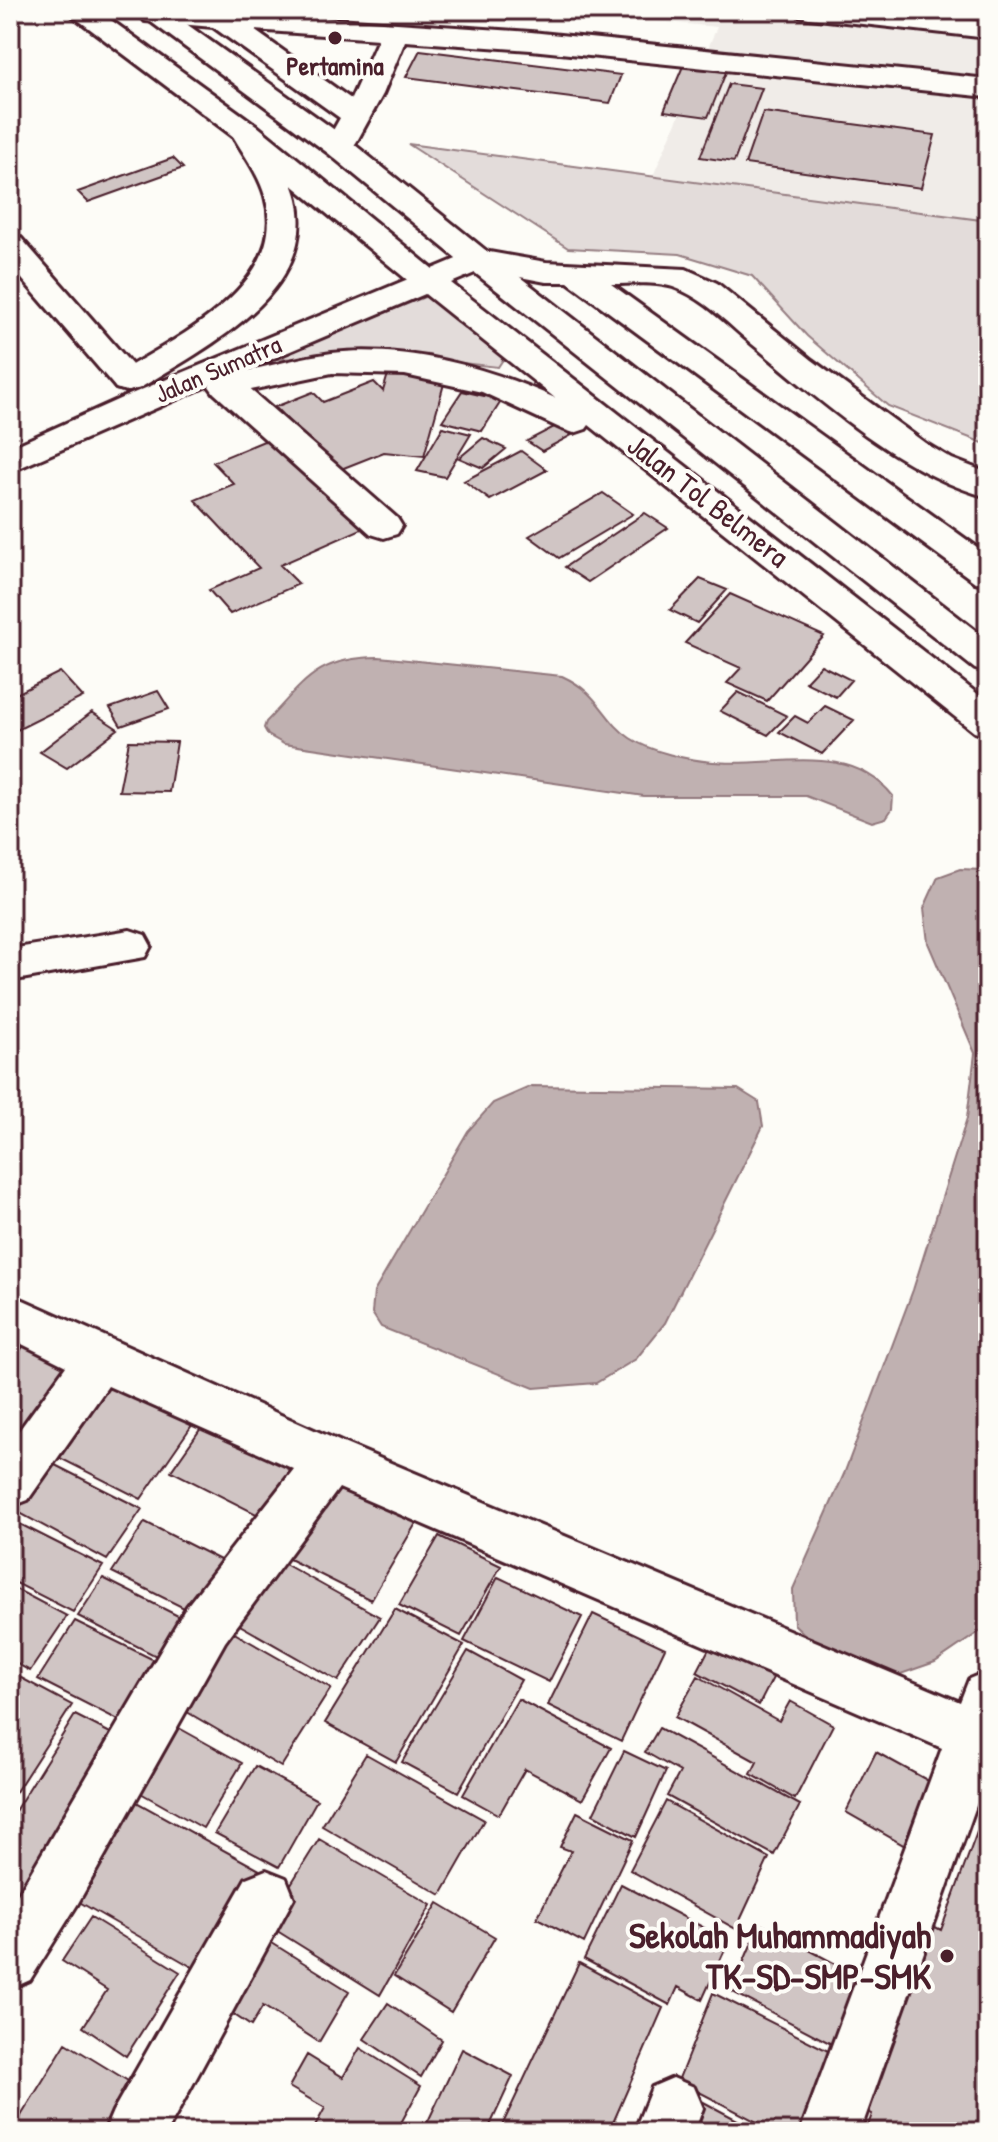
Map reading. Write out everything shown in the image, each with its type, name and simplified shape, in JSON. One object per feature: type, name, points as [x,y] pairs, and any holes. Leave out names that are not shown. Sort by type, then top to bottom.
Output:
[{"type":"main road","points":[[79,10],[245,131],[420,275]]},
{"type":"main road","points":[[809,10],[908,16],[988,30]]},
{"type":"main road","points":[[152,12],[531,41],[988,88]]},
{"type":"main road","name":"Jalan Tol Belmera","points":[[152,12],[339,147],[470,254],[988,660]]},
{"type":"main road","points":[[220,19],[356,116]]},
{"type":"main road","points":[[339,147],[395,32]]},
{"type":"main road","points":[[132,393],[262,286],[284,249],[287,222],[282,197],[245,131]]},
{"type":"main road","points":[[10,245],[132,393]]},
{"type":"main road","points":[[470,254],[546,272],[675,276],[706,290],[889,434],[940,467],[988,486]]},
{"type":"main road","name":"Jalan Sumatra","points":[[10,428],[132,393],[470,254]]},
{"type":"main road","points":[[576,273],[988,573]]},
{"type":"main road","name":"Jalan Tol Belmera","points":[[420,275],[988,722]]},
{"type":"main road","points":[[132,393],[226,386],[345,362],[417,368],[482,381],[529,397],[570,420],[764,545]]},
{"type":"main road","points":[[226,386],[384,526]]},
{"type":"main road","name":"Jalan Sumatra","points":[[10,461],[132,393]]},
{"type":"main road","points":[[10,965],[130,946]]},
{"type":"main road","points":[[10,1315],[99,1359],[330,1461],[981,1715],[830,2132]]},
{"type":"main road","points":[[10,1484],[99,1359]]},
{"type":"main road","points":[[10,1960],[65,1872],[206,1624],[330,1461]]},
{"type":"main road","points":[[134,2132],[266,1898]]},
{"type":"shaded area","points":[[541,10],[988,10],[988,221],[653,176],[717,27]]},
{"type":"shaded area","points":[[408,144],[988,221],[988,445],[888,406],[807,336],[752,276],[680,254],[568,248]]},
{"type":"shaded area","points":[[432,294],[506,355],[498,367],[398,356],[269,359]]},
{"type":"shaded area","points":[[379,657],[562,676],[585,690],[621,731],[648,747],[713,762],[833,762],[855,768],[875,779],[893,796],[892,809],[886,818],[872,822],[806,796],[644,796],[284,744],[268,735],[264,728],[266,722],[314,674],[340,662]]},
{"type":"shaded area","points":[[960,869],[983,870],[988,874],[988,1621],[982,1630],[935,1662],[895,1676],[823,1652],[794,1624],[793,1589],[844,1474],[913,1290],[967,1118],[975,1053],[928,943],[924,908],[938,877]]},
{"type":"shaded area","points":[[532,1086],[738,1089],[759,1102],[763,1126],[665,1323],[636,1359],[596,1383],[534,1388],[381,1327],[372,1313],[374,1292],[468,1131],[493,1103]]},
{"type":"building","points":[[420,50],[621,75],[610,103],[406,77]]},
{"type":"building","points":[[683,66],[726,72],[708,117],[664,111]]},
{"type":"building","points":[[729,84],[762,88],[734,162],[700,157]]},
{"type":"building","points":[[763,112],[935,135],[921,188],[745,164]]},
{"type":"building","points":[[173,158],[183,168],[88,202],[78,192]]},
{"type":"building","points":[[388,374],[445,380],[424,456],[384,452],[336,471],[275,407],[313,392],[323,402],[374,382],[383,391]]},
{"type":"building","points":[[462,391],[502,400],[482,431],[442,421]]},
{"type":"building","points":[[558,425],[572,435],[542,451],[527,441]]},
{"type":"building","points":[[443,427],[471,434],[445,477],[417,471]]},
{"type":"building","points":[[276,436],[366,527],[280,565],[299,584],[230,614],[209,590],[259,568],[195,500],[234,484],[213,462]]},
{"type":"building","points":[[483,438],[506,449],[483,468],[459,458]]},
{"type":"building","points":[[521,451],[547,470],[490,500],[464,481]]},
{"type":"building","points":[[603,493],[633,514],[559,558],[529,536]]},
{"type":"building","points":[[645,513],[668,528],[588,582],[565,567]]},
{"type":"building","points":[[700,579],[727,590],[697,623],[670,610]]},
{"type":"building","points":[[730,594],[824,636],[767,701],[727,683],[741,668],[685,643]]},
{"type":"building","points":[[821,665],[851,680],[836,697],[805,682]]},
{"type":"building","points":[[60,672],[83,697],[13,732],[10,729],[10,697]]},
{"type":"building","points":[[158,691],[169,709],[121,726],[110,708]]},
{"type":"building","points":[[738,692],[787,716],[768,735],[720,711]]},
{"type":"building","points":[[825,706],[854,720],[822,754],[779,732],[795,716],[808,723]]},
{"type":"building","points":[[92,712],[118,729],[67,768],[40,752]]},
{"type":"building","points":[[129,741],[177,742],[169,792],[119,791]]},
{"type":"building","points":[[24,1345],[81,1369],[28,1449],[10,1441],[10,1366]]},
{"type":"building","points":[[102,1371],[197,1418],[141,1499],[44,1450]]},
{"type":"building","points":[[206,1421],[305,1470],[272,1522],[171,1471]]},
{"type":"building","points":[[51,1463],[142,1509],[107,1560],[16,1511]]},
{"type":"building","points":[[334,1479],[418,1520],[371,1600],[285,1557]]},
{"type":"building","points":[[10,1519],[103,1566],[73,1612],[10,1580]]},
{"type":"building","points":[[145,1522],[228,1564],[196,1614],[112,1572]]},
{"type":"building","points":[[439,1536],[501,1566],[461,1636],[399,1605]]},
{"type":"building","points":[[274,1558],[380,1617],[338,1681],[231,1620]]},
{"type":"building","points":[[498,1577],[582,1617],[549,1682],[464,1641]]},
{"type":"building","points":[[103,1578],[188,1621],[164,1660],[78,1616]]},
{"type":"building","points":[[10,1586],[67,1616],[30,1671],[10,1660]]},
{"type":"building","points":[[395,1609],[464,1645],[396,1762],[325,1723]]},
{"type":"building","points":[[593,1614],[665,1648],[621,1741],[548,1705]]},
{"type":"building","points":[[75,1621],[164,1665],[128,1725],[38,1679]]},
{"type":"building","points":[[222,1626],[331,1688],[281,1767],[170,1702]]},
{"type":"building","points":[[716,1635],[778,1668],[759,1705],[697,1672]]},
{"type":"building","points":[[468,1651],[521,1680],[458,1792],[402,1762]]},
{"type":"building","points":[[10,1672],[72,1705],[10,1801]]},
{"type":"building","points":[[698,1676],[779,1721],[790,1701],[833,1725],[795,1799],[751,1774],[757,1762],[675,1717]]},
{"type":"building","points":[[518,1699],[611,1748],[582,1800],[525,1769],[499,1815],[463,1795]]},
{"type":"building","points":[[75,1715],[128,1742],[29,1908],[10,1898],[10,1819]]},
{"type":"building","points":[[161,1718],[242,1763],[203,1828],[121,1782]]},
{"type":"building","points":[[659,1728],[800,1805],[774,1855],[667,1796],[680,1772],[645,1752]]},
{"type":"building","points":[[624,1751],[666,1771],[636,1837],[593,1814]]},
{"type":"building","points":[[876,1752],[936,1785],[907,1847],[846,1812]]},
{"type":"building","points":[[366,1754],[484,1820],[441,1895],[322,1826]]},
{"type":"building","points":[[255,1766],[317,1800],[279,1867],[215,1833]]},
{"type":"building","points":[[124,1795],[265,1873],[206,1975],[62,1892]]},
{"type":"building","points":[[666,1801],[769,1858],[736,1929],[630,1870]]},
{"type":"building","name":"Sekolah Muhammadiyah TK-SD-SMP-SMK","points":[[988,1802],[988,2120],[984,2132],[866,2132],[872,2114],[848,2101],[918,1918],[941,1930]]},
{"type":"building","points":[[577,1812],[633,1840],[584,1943],[537,1918],[571,1851],[560,1847]]},
{"type":"building","points":[[319,1839],[431,1905],[380,1995],[266,1924]]},
{"type":"building","points":[[621,1884],[729,1941],[702,2000],[678,1987],[670,2005],[584,1959]]},
{"type":"building","points":[[438,1903],[495,1937],[451,2012],[394,1976]]},
{"type":"building","points":[[91,1917],[180,1972],[126,2056],[83,2027],[107,1990],[62,1961]]},
{"type":"building","points":[[760,1924],[866,1980],[839,2048],[731,1991]]},
{"type":"building","points":[[264,1938],[349,1991],[319,2042],[263,2006],[251,2026],[221,2006]]},
{"type":"building","points":[[579,1963],[663,2008],[609,2132],[499,2132]]},
{"type":"building","points":[[713,1993],[848,2061],[822,2132],[776,2132],[678,2081]]},
{"type":"building","points":[[388,2003],[442,2040],[421,2077],[364,2039]]},
{"type":"building","points":[[66,2043],[138,2087],[111,2132],[11,2132]]},
{"type":"building","points":[[360,2048],[421,2086],[396,2132],[312,2132],[325,2108],[289,2087],[307,2055],[343,2077]]},
{"type":"building","points":[[462,2049],[513,2076],[487,2132],[423,2132]]},
{"type":"building","points":[[696,2098],[760,2132],[682,2132]]},
{"type":"place","name":"Pertamina","points":[[335,38]]},
{"type":"place","name":"Sekolah Muhammadiyah TK-SD-SMP-SMK","points":[[947,1956]]}]
